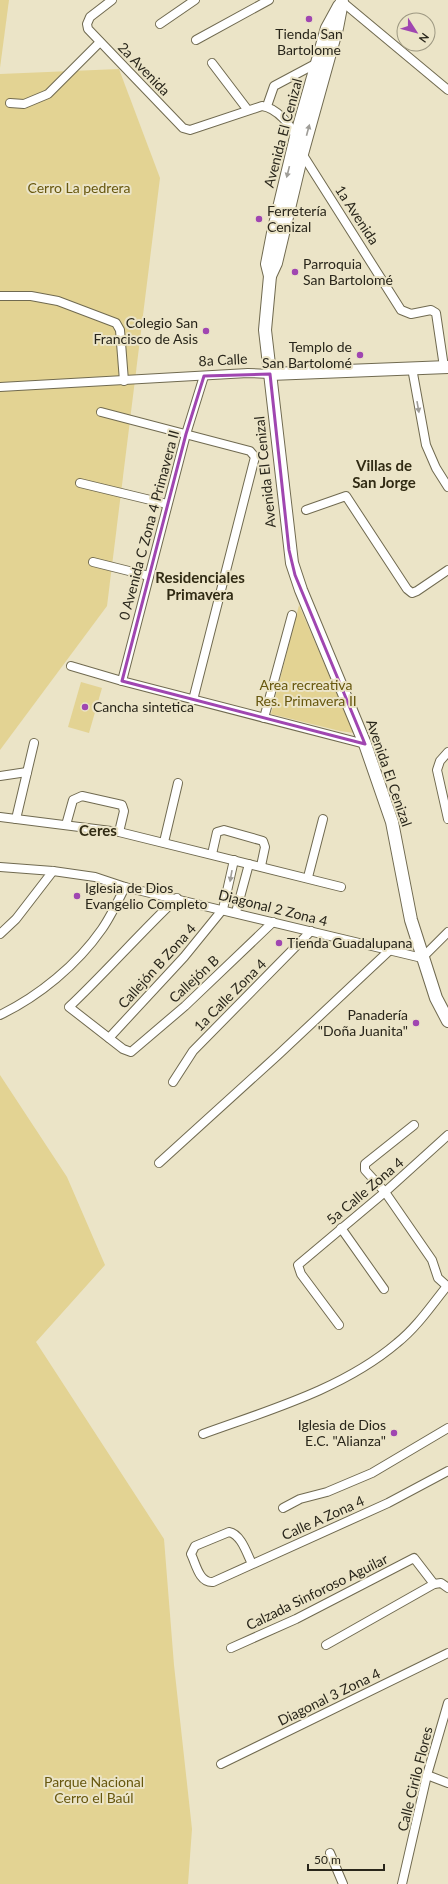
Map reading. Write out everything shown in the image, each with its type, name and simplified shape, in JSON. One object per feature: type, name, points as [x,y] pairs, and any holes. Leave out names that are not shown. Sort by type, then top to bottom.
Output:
[{"type":"street","name":"2a Avenida","points":[[112,0],[90,17],[87,24],[90,31],[186,130],[248,109]]},
{"type":"street","points":[[160,24],[195,0]]},
{"type":"street","points":[[196,40],[268,0]]},
{"type":"street","points":[[341,1],[448,90]]},
{"type":"street","name":"Avenida El Cenizal","points":[[341,1],[337,28],[322,63],[296,137],[271,241],[267,264],[270,276],[265,330],[292,563],[301,590],[365,744],[392,822],[411,920],[436,998],[448,1021]]},
{"type":"street","points":[[10,103],[24,104],[48,94],[100,42]]},
{"type":"street","points":[[212,63],[248,109],[257,106],[267,106],[274,86],[322,63]]},
{"type":"street","name":"Avenida El Cenizal","points":[[270,276],[276,263],[322,63]]},
{"type":"street","name":"1a Avenida","points":[[267,106],[277,112],[296,137],[302,154],[401,310],[411,314],[431,310],[436,313],[446,367]]},
{"type":"street","points":[[0,296],[24,296],[50,299],[76,306],[116,322],[120,326],[124,381]]},
{"type":"street","name":"8a Calle","points":[[0,388],[248,372],[270,374],[446,367]]},
{"type":"street","points":[[412,368],[426,445],[436,468],[448,487]]},
{"type":"street","name":"0 Avenida C Zona 4 Primavera II","points":[[122,681],[167,504],[204,376]]},
{"type":"street","points":[[101,412],[250,451],[254,454],[255,461],[193,700]]},
{"type":"street","points":[[80,483],[167,504]]},
{"type":"street","points":[[306,510],[346,496],[412,593],[417,592],[448,570]]},
{"type":"street","points":[[93,562],[149,576]]},
{"type":"street","points":[[264,718],[292,615]]},
{"type":"street","points":[[71,666],[193,700],[365,744]]},
{"type":"street","points":[[16,819],[34,743]]},
{"type":"street","points":[[448,752],[440,762],[437,770],[448,819]]},
{"type":"street","points":[[0,776],[27,772]]},
{"type":"street","points":[[164,842],[178,783]]},
{"type":"street","points":[[66,824],[73,800],[82,796],[122,805],[124,811],[119,832]]},
{"type":"street","points":[[0,817],[66,824],[119,832],[308,877],[340,887]]},
{"type":"street","points":[[308,877],[323,819]]},
{"type":"street","points":[[212,854],[217,832],[221,830],[231,832],[264,841],[265,847],[261,866]]},
{"type":"street","points":[[223,909],[234,860]]},
{"type":"street","points":[[236,912],[249,864]]},
{"type":"street","name":"Diagonal 2 Zona 4","points":[[0,867],[53,871],[95,877],[125,886],[391,949],[422,958]]},
{"type":"street","points":[[0,934],[16,919],[53,871]]},
{"type":"street","points":[[0,1015],[17,1007],[70,966],[101,931],[125,886]]},
{"type":"street","points":[[109,1038],[69,1007],[104,974],[143,930],[177,898]]},
{"type":"street","name":"Callejón B Zona 4","points":[[109,1038],[184,957],[223,909]]},
{"type":"street","name":"Callejón B","points":[[109,1038],[130,1052],[185,1006],[273,922]]},
{"type":"street","name":"1a Calle Zona 4","points":[[173,1082],[193,1051],[311,931]]},
{"type":"street","points":[[422,958],[448,932]]},
{"type":"street","points":[[160,1162],[278,1055],[391,949]]},
{"type":"street","points":[[203,1434],[309,1394],[361,1368],[398,1343],[411,1330],[447,1287],[438,1278],[432,1260],[385,1192],[366,1172],[364,1166],[414,1126]]},
{"type":"street","name":"5a Calle Zona 4","points":[[339,1325],[301,1274],[298,1265],[385,1192],[448,1135]]},
{"type":"street","points":[[341,1228],[384,1289]]},
{"type":"street","points":[[283,1508],[300,1499],[327,1492],[372,1473],[448,1428]]},
{"type":"street","name":"Calle A Zona 4","points":[[252,1564],[237,1537],[233,1533],[228,1532],[195,1546],[191,1554],[201,1577],[206,1581],[213,1582],[388,1503],[448,1471]]},
{"type":"street","name":"Calzada Sinforoso Aguilar","points":[[231,1648],[296,1619],[414,1558],[437,1583]]},
{"type":"street","points":[[326,1645],[437,1583],[448,1588]]},
{"type":"street","name":"Diagonal 3 Zona 4","points":[[221,1764],[448,1652]]},
{"type":"street","name":"Calle Cirilo Flores","points":[[402,1884],[427,1775],[448,1703]]},
{"type":"street","points":[[427,1775],[448,1783]]},
{"type":"street","points":[[330,1853],[343,1884]]},
{"type":"highlighted area","points":[[270,374],[289,550],[295,575],[365,744],[122,681],[186,434],[204,376]]},
{"type":"green space","points":[[0,0],[9,0],[0,68]]},
{"type":"green space","name":"Cerro La pedrera","points":[[119,69],[160,178],[107,606],[0,750],[0,74]]},
{"type":"green space","name":"Area recreativa Res. Primavera II","points":[[299,605],[354,733],[271,714]]},
{"type":"green space","name":"Cancha sintetica","points":[[81,682],[102,688],[89,733],[68,727]]},
{"type":"green space","name":"Parque Nacional Cerro el Baúl","points":[[0,1075],[67,1177],[105,1265],[36,1342],[164,1539],[174,1665],[192,1829],[188,1884],[0,1884]]},
{"type":"place","name":"Tienda San Bartolome","points":[[309,19]]},
{"type":"place","name":"Ferretería Cenizal","points":[[259,219]]},
{"type":"place","name":"Parroquia San Bartolomé","points":[[295,272]]},
{"type":"place","name":"Colegio San Francisco de Asis","points":[[206,331]]},
{"type":"place","name":"Templo de San Bartolomé","points":[[360,355]]},
{"type":"place","name":"Cancha sintetica","points":[[85,707]]},
{"type":"place","name":"Iglesia de Dios Evangelio Completo","points":[[77,896]]},
{"type":"place","name":"Tienda Guadalupana","points":[[279,943]]},
{"type":"place","name":"Panadería \"Doña Juanita\"","points":[[416,1023]]},
{"type":"place","name":"Iglesia de Dios E.C. \"Alianza\"","points":[[394,1433]]},
{"type":"district","name":"Villas de San Jorge","points":[[384,474]]},
{"type":"district","name":"Residenciales Primavera","points":[[200,586]]},
{"type":"district","name":"Ceres","points":[[98,831]]}]
